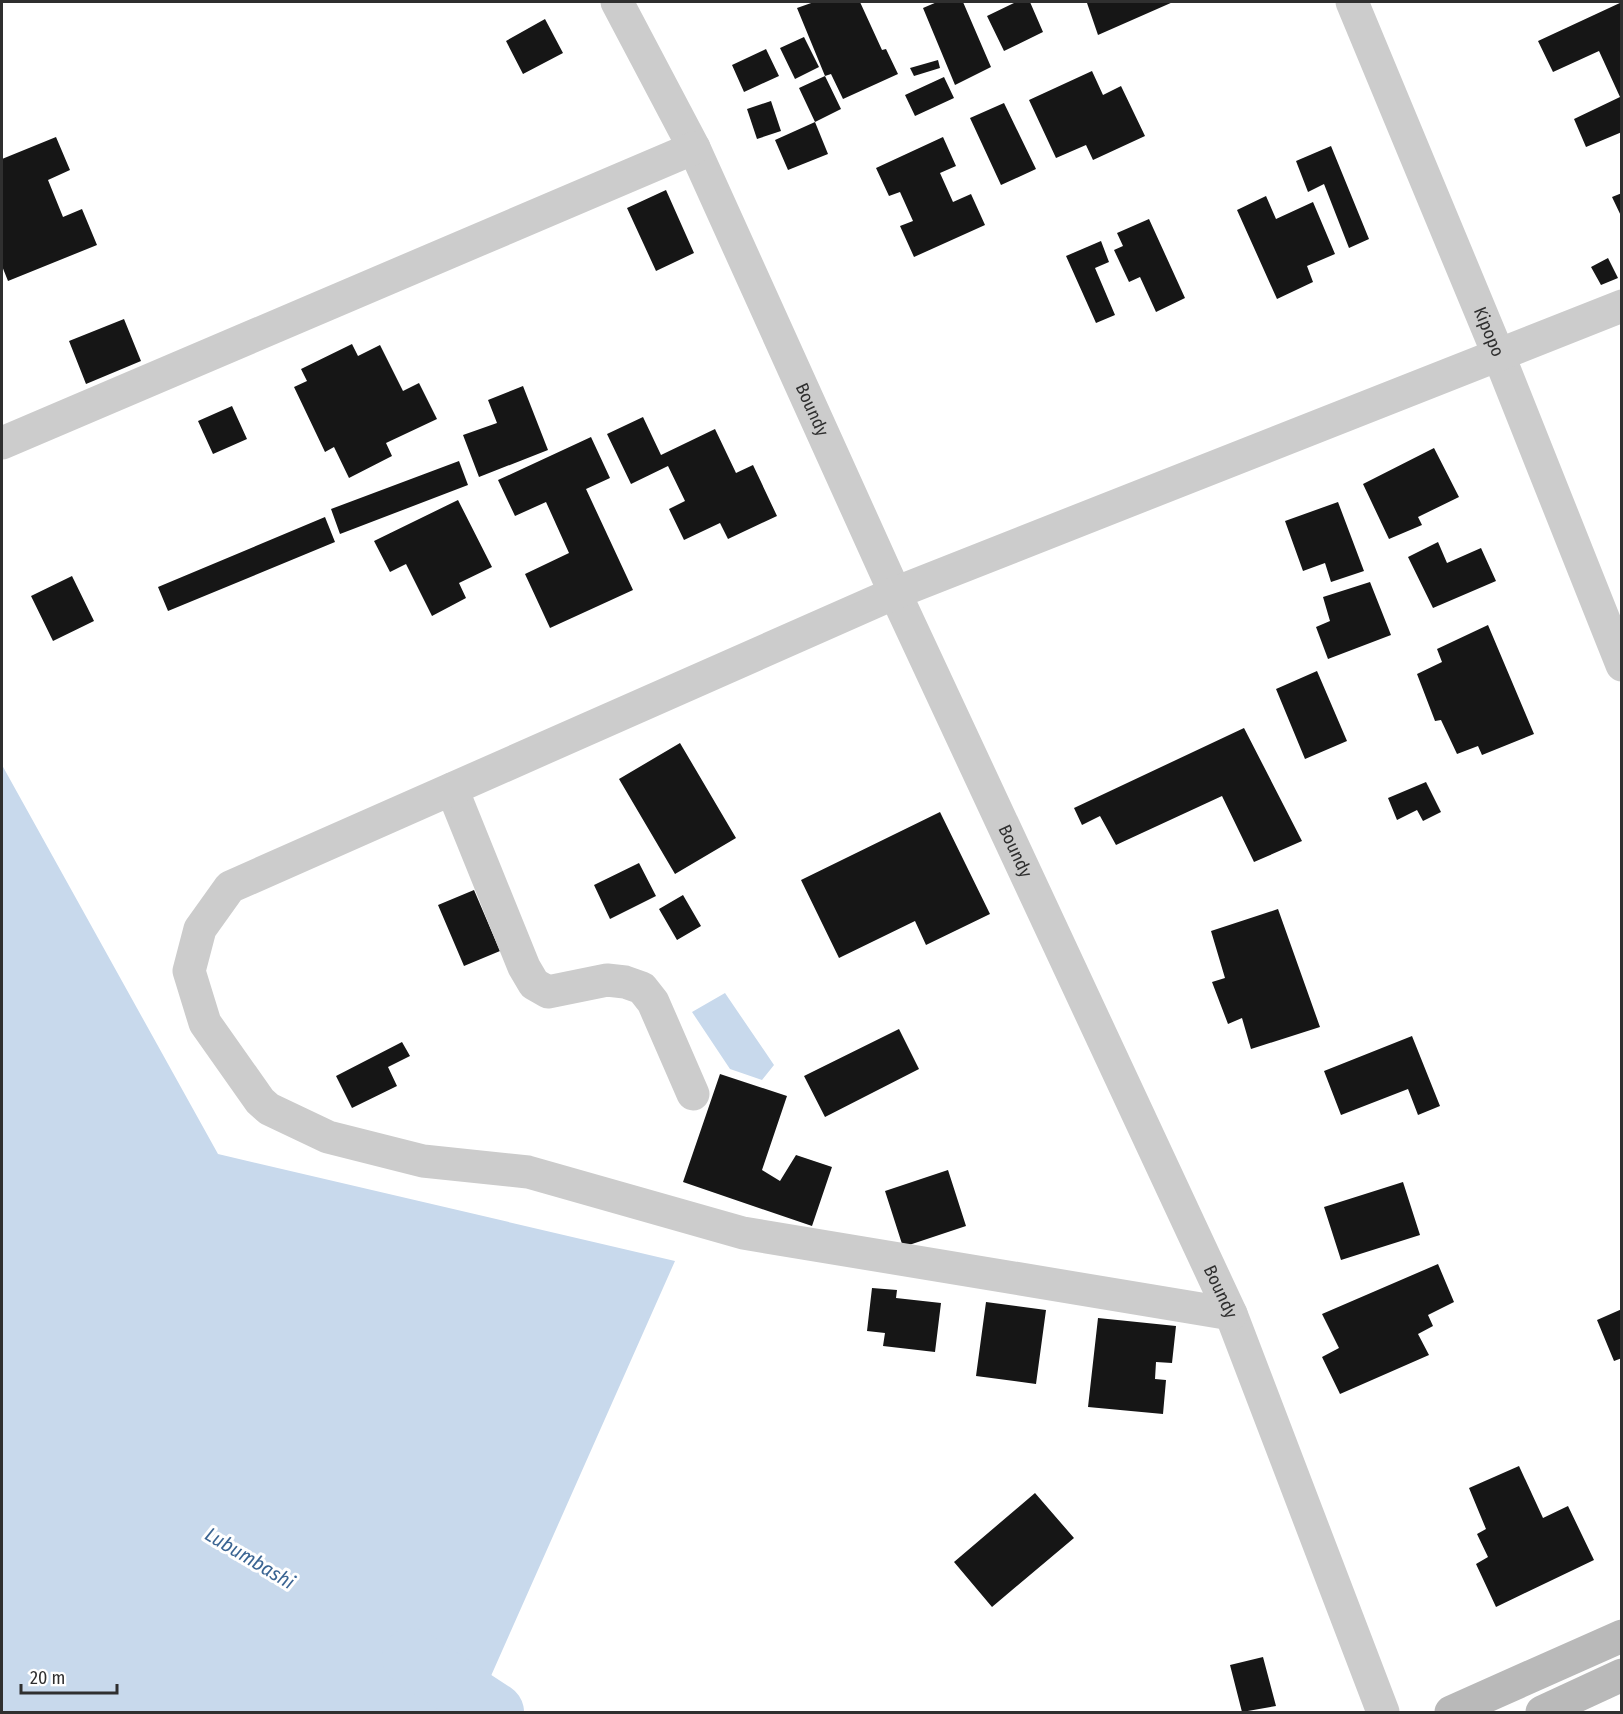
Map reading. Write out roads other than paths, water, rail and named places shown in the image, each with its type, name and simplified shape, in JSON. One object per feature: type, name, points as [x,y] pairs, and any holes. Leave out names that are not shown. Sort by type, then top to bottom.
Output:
[{"type":"main road","points":[[1451,1713],[1622,1636]]},
{"type":"main road","points":[[1542,1713],[1622,1675]]},
{"type":"street","name":"Boundy","points":[[617,2],[694,148],[895,593],[1231,1314],[1383,1713]]},
{"type":"street","name":"Kipopo","points":[[1352,2],[1499,356],[1622,665]]},
{"type":"street","points":[[2,443],[694,148]]},
{"type":"street","points":[[1231,1314],[743,1233],[528,1172],[423,1161],[328,1137],[269,1108],[251,1092],[205,1023],[189,971],[200,929],[230,887],[895,593],[1622,306]]},
{"type":"street","points":[[452,789],[524,967],[534,984],[548,992],[607,980],[625,982],[642,988],[653,1002],[693,1094]]},
{"type":"water","points":[[2,765],[218,1154],[675,1261],[475,1712],[2,1712]]},
{"type":"water","points":[[725,993],[774,1065],[762,1080],[730,1069],[692,1012]]},
{"type":"waterway","name":"Lubumbashi","points":[[411,1657],[495,1712]]}]
